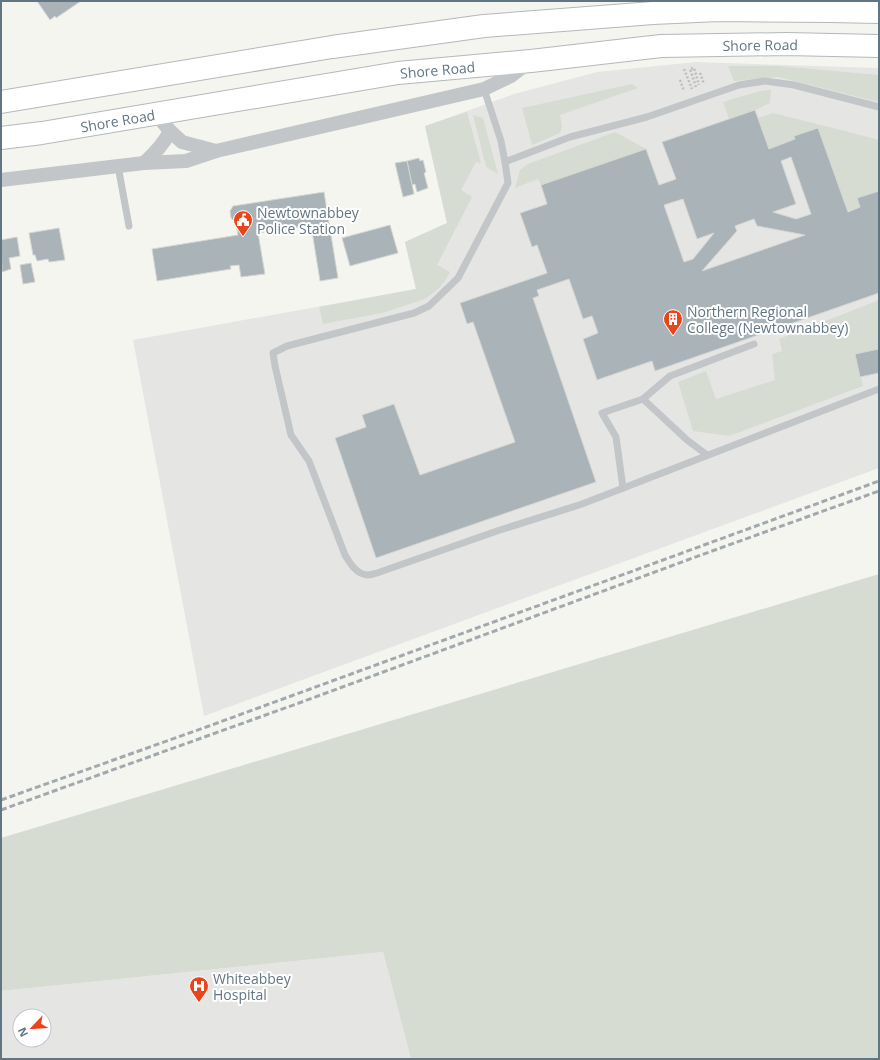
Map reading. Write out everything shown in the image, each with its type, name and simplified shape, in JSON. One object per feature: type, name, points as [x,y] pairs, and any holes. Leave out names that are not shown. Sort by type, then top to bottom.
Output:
[{"type":"highway","points":[[1,102],[332,47],[477,27],[658,7],[715,6],[879,12]]},
{"type":"highway","name":"Shore Road","points":[[1,138],[42,133],[398,73],[531,61],[661,46],[786,44],[879,46]]},
{"type":"street","points":[[4,180],[144,163],[186,161],[216,151],[484,89],[511,76],[531,61]]},
{"type":"street","points":[[156,114],[170,131],[182,142],[216,151]]},
{"type":"street","points":[[144,163],[158,150],[166,140],[170,131]]},
{"type":"lane","points":[[505,162],[570,137],[648,117],[739,85],[765,81],[794,85],[879,107]]},
{"type":"lane","points":[[484,89],[501,141],[508,183],[458,278],[429,306],[414,313],[287,346],[273,353],[274,366],[290,435],[310,461],[345,555],[353,568],[360,573],[367,575],[377,573],[497,531],[582,504],[879,389]]},
{"type":"lane","points":[[118,166],[129,226]]},
{"type":"lane","points":[[623,488],[616,437],[602,413],[643,399],[670,376],[754,344]]},
{"type":"lane","points":[[643,399],[688,440],[708,455]]},
{"type":"path","points":[[684,69],[692,92],[697,90],[690,69],[694,68],[703,98]]},
{"type":"path","points":[[700,73],[704,83]]},
{"type":"path","points":[[680,80],[684,90]]},
{"type":"shaded area","points":[[696,62],[879,68],[879,468],[204,716],[133,340],[416,289],[405,242],[447,223],[425,126],[514,94],[597,72]]},
{"type":"shaded area","points":[[728,66],[779,66],[879,75],[879,102],[778,77],[734,81]]},
{"type":"shaded area","points":[[632,84],[638,88],[560,115],[562,127],[560,133],[532,145],[522,108]]},
{"type":"shaded area","points":[[771,90],[770,103],[729,119],[723,102],[760,91]]},
{"type":"shaded area","points":[[467,112],[481,163],[476,162],[461,190],[472,197],[437,265],[450,272],[445,281],[437,290],[425,299],[382,313],[323,324],[319,307],[416,289],[405,242],[447,223],[425,126]]},
{"type":"shaded area","points":[[773,113],[879,140],[879,191],[857,198],[860,207],[848,211],[818,128],[794,136],[795,139],[769,149],[758,118]]},
{"type":"shaded area","points":[[473,115],[483,118],[498,174],[486,167]]},
{"type":"shaded area","points":[[615,132],[646,149],[541,185],[538,179],[515,188],[520,170],[528,164]]},
{"type":"shaded area","points":[[879,300],[879,349],[855,354],[863,386],[729,436],[693,431],[678,382],[706,371],[716,399],[775,380],[772,354],[782,351],[779,339]]},
{"type":"shaded area","points":[[879,574],[879,1059],[411,1059],[383,952],[1,991],[1,838]]},
{"type":"shaded area","name":"Whiteabbey Hospital","points":[[383,952],[411,1059],[1,1059],[1,991]]},
{"type":"building","points":[[37,1],[81,1],[56,18],[55,16],[50,20]]},
{"type":"building","name":"Northern Regional College (Newtownabbey)","points":[[755,110],[769,149],[795,139],[794,136],[818,128],[848,212],[860,207],[857,198],[879,191],[879,293],[655,371],[652,361],[597,380],[583,339],[598,333],[592,316],[583,319],[569,279],[537,290],[539,296],[533,298],[596,482],[376,558],[335,438],[366,427],[362,415],[394,404],[420,475],[515,442],[473,322],[467,324],[460,303],[547,273],[537,245],[532,247],[520,213],[547,204],[541,185],[646,149],[659,185],[676,179],[662,142]],"holes":[[[791,157],[811,214],[796,219],[773,212],[796,204],[781,161]],[[683,199],[697,239],[714,233],[693,259],[684,262],[664,205]],[[754,219],[757,226],[805,235],[702,271],[737,231],[735,226]]]},
{"type":"building","points":[[419,158],[420,161],[423,160],[426,172],[424,173],[428,188],[417,192],[415,184],[412,185],[407,161]]},
{"type":"building","points":[[407,161],[414,194],[403,197],[395,163]]},
{"type":"building","name":"Newtownabbey Police Station","points":[[324,192],[338,278],[320,281],[311,225],[258,233],[265,274],[241,277],[239,265],[230,266],[231,269],[157,281],[152,249],[238,235],[236,223],[231,218],[230,211],[233,206]]},
{"type":"building","points":[[390,225],[398,253],[350,266],[342,238]]},
{"type":"building","points":[[59,228],[65,260],[49,262],[48,259],[37,261],[35,255],[33,255],[29,233]]},
{"type":"building","points":[[17,237],[20,256],[9,258],[11,269],[2,272],[1,240]]},
{"type":"building","points":[[31,263],[35,282],[23,284],[20,265]]},
{"type":"building","points":[[879,349],[879,373],[860,377],[855,354]]},
{"type":"railway","points":[[1,800],[209,726],[879,481]]},
{"type":"railway","points":[[1,810],[879,491]]},
{"type":"place","name":"Newtownabbey Police Station","points":[[243,237]]},
{"type":"place","name":"Northern Regional College (Newtownabbey)","points":[[673,336]]},
{"type":"place","name":"Whiteabbey Hospital","points":[[199,1003]]}]
